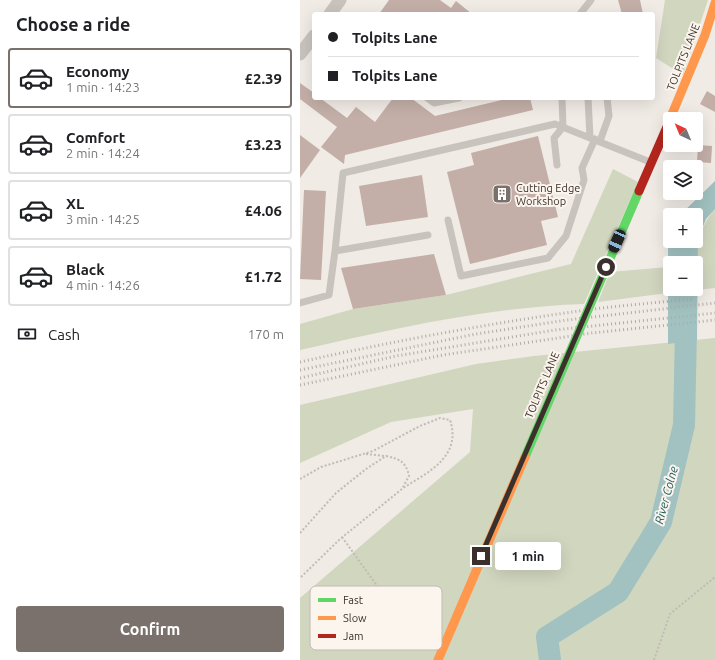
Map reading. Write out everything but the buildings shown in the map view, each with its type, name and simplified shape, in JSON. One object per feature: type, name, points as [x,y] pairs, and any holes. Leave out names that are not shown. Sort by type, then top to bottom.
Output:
[{"type":"main road","name":"TOLPITS LANE","points":[[673,112],[706,35],[715,3]]},
{"type":"main road","name":"TOLPITS LANE","points":[[442,649],[663,137]]},
{"type":"main road","name":"TOLPITS LANE","points":[[438,660],[442,650]]},
{"type":"street","points":[[331,12],[340,0]]},
{"type":"street","points":[[300,54],[312,39]]},
{"type":"lane","points":[[582,12],[591,0]]},
{"type":"lane","points":[[430,100],[434,103],[449,100]]},
{"type":"lane","points":[[557,165],[554,138],[563,127],[562,100]]},
{"type":"lane","points":[[588,100],[595,139]]},
{"type":"lane","points":[[448,220],[461,276],[548,258],[566,236],[584,180],[582,168],[595,139],[609,116],[607,100]]},
{"type":"lane","points":[[300,303],[329,295],[343,173],[556,124],[652,163]]},
{"type":"lane","points":[[335,251],[428,235]]},
{"type":"path","points":[[300,479],[321,467],[364,454],[440,418],[450,420],[454,429],[452,447],[436,467],[402,488],[342,536],[300,578]]},
{"type":"path","points":[[364,454],[400,459],[407,466],[409,476],[402,488]]},
{"type":"path","points":[[300,533],[336,493],[366,469],[386,456]]},
{"type":"path","points":[[342,536],[377,586]]},
{"type":"path","points":[[654,660],[670,614],[715,577]]},
{"type":"green space","points":[[665,0],[708,0],[683,75],[656,58]]},
{"type":"green space","points":[[613,169],[638,182],[584,304],[548,306],[476,314],[370,334],[300,350],[300,324],[353,309],[446,295],[571,264]]},
{"type":"green space","points":[[715,209],[715,288],[703,289],[703,256],[697,256],[698,248],[703,248],[703,228]]},
{"type":"green space","points":[[663,267],[663,294],[598,302],[610,272]]},
{"type":"green space","points":[[715,338],[715,660],[300,660],[300,598],[310,589],[310,650],[442,650],[442,586],[314,586],[470,452],[473,409],[391,422],[300,463],[300,405],[476,364],[534,356]]},
{"type":"water","points":[[715,181],[715,209],[706,219],[703,226],[703,208],[687,208],[695,200],[703,200],[703,193]]},
{"type":"water","points":[[668,248],[698,248],[698,256],[668,256]]},
{"type":"water","points":[[668,296],[697,296],[697,340],[668,344]]},
{"type":"waterway","name":"River Colne","points":[[550,660],[547,637],[618,592],[661,522],[684,425],[686,330]]},
{"type":"railway","points":[[300,362],[504,322],[602,308],[693,299]]},
{"type":"railway","points":[[300,370],[476,334],[567,320],[715,303]]},
{"type":"railway","points":[[300,378],[396,356],[555,330],[715,313]]},
{"type":"railway","points":[[300,385],[443,355],[592,333],[715,320]]},
{"type":"traffic: fast","points":[[525,457],[639,191]]},
{"type":"traffic: slow","points":[[673,112],[705,35],[715,3]]},
{"type":"traffic: slow","points":[[438,660],[525,457]]},
{"type":"traffic: jam","points":[[639,191],[663,136]]},
{"type":"place","name":"Cutting Edge Workshop","points":[[502,194]]},
{"type":"route","points":[[481,556],[606,267]]}]
